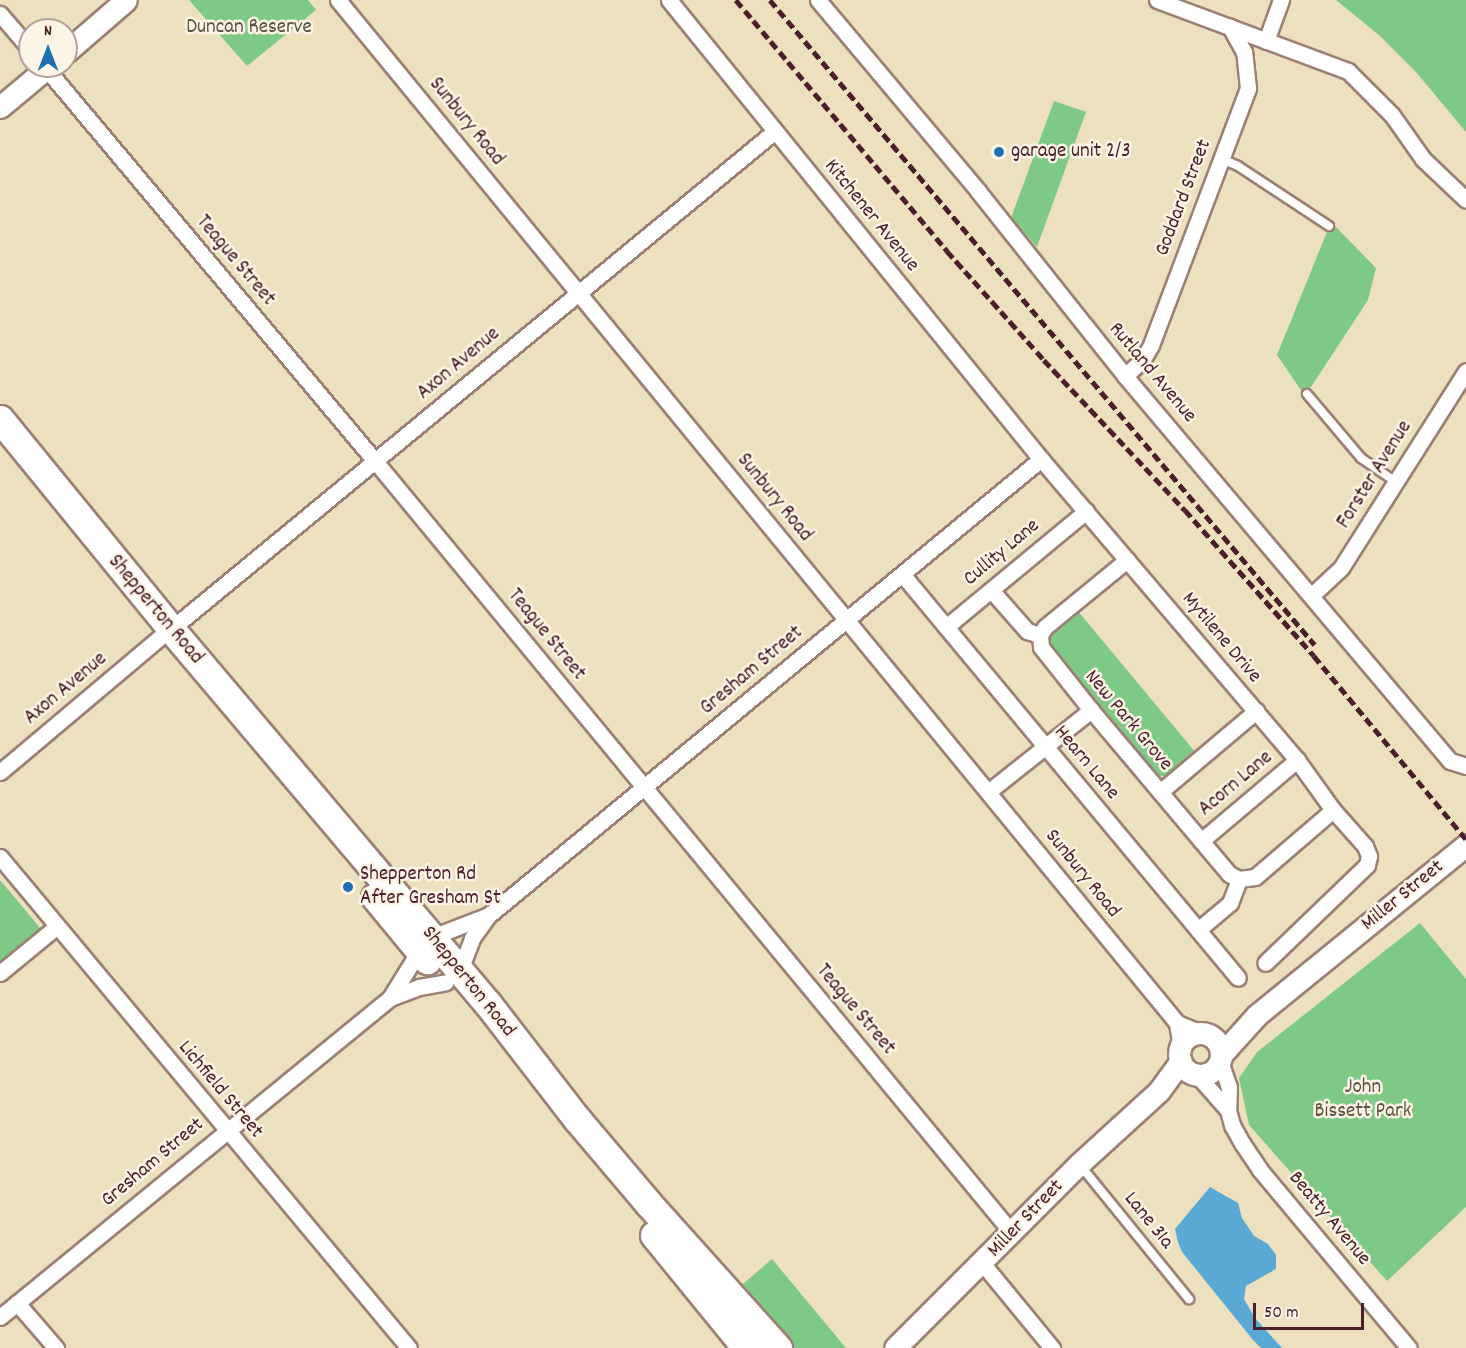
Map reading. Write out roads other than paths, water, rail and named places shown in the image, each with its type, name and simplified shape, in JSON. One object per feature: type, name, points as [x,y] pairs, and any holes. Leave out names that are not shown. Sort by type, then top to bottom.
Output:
[{"type":"highway","name":"Shepperton Road","points":[[0,419],[165,634]]},
{"type":"highway","name":"Shepperton Road","points":[[0,446],[165,634],[453,976],[527,1058],[633,1186],[777,1348]]},
{"type":"highway","name":"Shepperton Road","points":[[453,976],[746,1348]]},
{"type":"main road","points":[[78,42],[126,0]]},
{"type":"main road","points":[[0,107],[33,78]]},
{"type":"main road","name":"Miller Street","points":[[1215,1047],[1462,848]]},
{"type":"main road","points":[[1189,1037],[1215,1047],[1212,1072],[1188,1064],[1189,1037]]},
{"type":"main road","name":"Miller Street","points":[[898,1347],[1080,1164],[1188,1064]]},
{"type":"street","name":"Sunbury Road","points":[[338,0],[1177,1023],[1215,1047]]},
{"type":"street","name":"Kitchener Avenue","points":[[669,0],[1041,459]]},
{"type":"street","name":"Rutland Avenue","points":[[818,0],[978,191],[1125,376],[1450,761],[1463,766]]},
{"type":"street","points":[[1157,0],[1348,71],[1392,114],[1423,159],[1466,200]]},
{"type":"street","points":[[1266,41],[1281,0]]},
{"type":"street","points":[[0,14],[18,35]]},
{"type":"street","name":"Goddard Street","points":[[1125,376],[1143,359],[1151,345],[1248,88],[1244,52],[1230,27]]},
{"type":"street","name":"Teague Street","points":[[55,78],[375,461],[1012,1233]]},
{"type":"street","name":"Axon Avenue","points":[[0,772],[775,131]]},
{"type":"street","name":"Forster Avenue","points":[[1312,595],[1341,568],[1466,371]]},
{"type":"street","name":"Mytilene Drive","points":[[1041,459],[1256,711],[1297,760],[1333,810],[1365,846]]},
{"type":"street","name":"Gresham Street","points":[[390,998],[453,976],[472,938],[489,915],[1041,459]]},
{"type":"street","name":"Cullity Lane","points":[[946,627],[1086,511]]},
{"type":"street","points":[[991,590],[1026,631],[1041,635],[1045,627],[1127,560]]},
{"type":"street","name":"Hearn Lane","points":[[902,574],[1238,978]]},
{"type":"street","name":"New Park Grove","points":[[1041,635],[1041,647],[1090,710],[1229,874],[1239,879]]},
{"type":"street","points":[[988,792],[1090,710]]},
{"type":"street","points":[[1160,792],[1256,711]]},
{"type":"street","name":"Acorn Lane","points":[[1201,841],[1297,760]]},
{"type":"street","points":[[1198,930],[1230,903],[1239,879],[1255,877],[1333,810]]},
{"type":"street","name":"Miller Street","points":[[1265,963],[1367,865],[1369,856],[1365,846]]},
{"type":"street","name":"Lichfield Street","points":[[0,857],[409,1348]]},
{"type":"street","name":"Gresham Street","points":[[0,1317],[390,998],[426,944],[489,915]]},
{"type":"street","points":[[0,973],[56,927]]},
{"type":"street","points":[[1177,1023],[1188,1064]]},
{"type":"street","name":"Beatty Avenue","points":[[1215,1047],[1229,1087],[1228,1110],[1232,1125],[1260,1170],[1409,1348]]},
{"type":"street","name":"Beatty Avenue","points":[[1188,1064],[1228,1110]]},
{"type":"street","points":[[982,1264],[1052,1348]]},
{"type":"street","points":[[17,1303],[56,1348]]},
{"type":"lane","points":[[1221,159],[1238,166],[1329,226]]},
{"type":"lane","points":[[1307,394],[1361,458],[1396,482]]},
{"type":"lane","name":"Lane 31a","points":[[1080,1164],[1189,1299]]},
{"type":"water","points":[[1210,1187],[1238,1203],[1242,1218],[1254,1236],[1268,1244],[1276,1255],[1276,1269],[1246,1286],[1244,1299],[1255,1318],[1282,1348],[1261,1348],[1182,1252],[1175,1229]]},
{"type":"railway","points":[[736,0],[947,251],[1044,360],[1185,510],[1314,656],[1466,839]]},
{"type":"railway","points":[[770,0],[1315,645]]},
{"type":"place","name":"garage unit 2/3","points":[[999,152]]},
{"type":"place","name":"Shepperton Rd After Gresham St","points":[[348,887]]},
{"type":"park label","name":"Duncan Reserve","points":[[249,28]]},
{"type":"park label","name":"John Bissett Park","points":[[1363,1100]]}]
